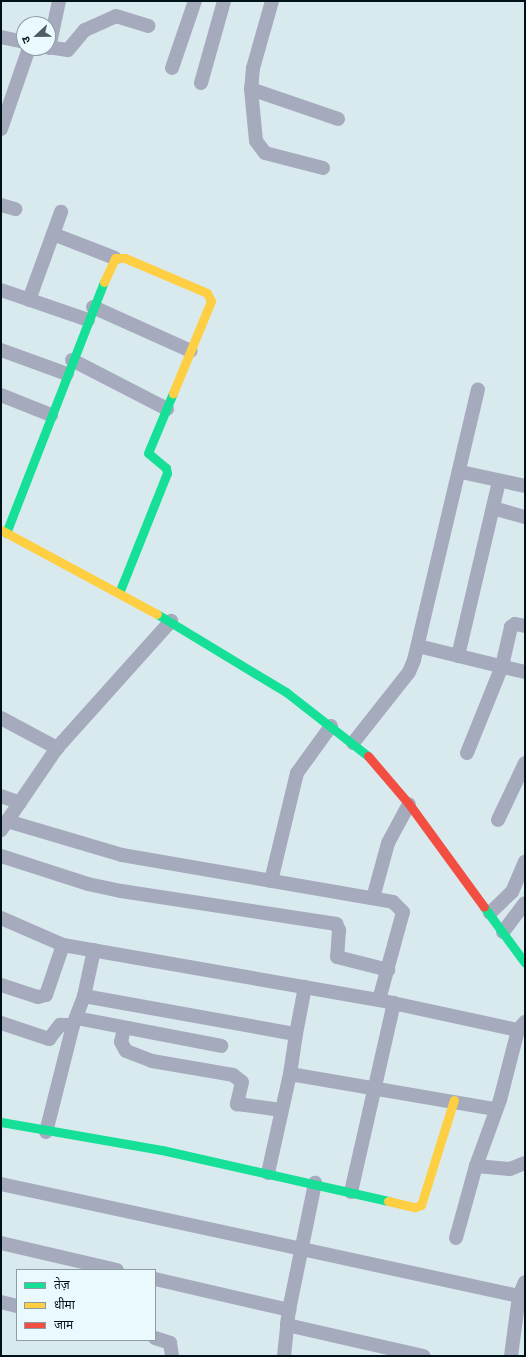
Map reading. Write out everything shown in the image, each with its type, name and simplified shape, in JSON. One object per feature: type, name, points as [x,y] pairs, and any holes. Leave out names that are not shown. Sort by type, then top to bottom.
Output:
[{"type":"street","points":[[56,16],[59,1]]},
{"type":"street","points":[[172,68],[195,1]]},
{"type":"street","points":[[201,82],[224,1]]},
{"type":"street","points":[[272,1],[253,68],[251,89],[258,148],[265,153],[324,168]]},
{"type":"street","points":[[56,48],[68,50],[85,30],[116,16],[149,26]]},
{"type":"street","points":[[1,38],[16,41]]},
{"type":"street","points":[[1,129],[26,56]]},
{"type":"street","points":[[251,89],[338,119]]},
{"type":"street","points":[[1,205],[15,208]]},
{"type":"street","points":[[29,300],[62,212]]},
{"type":"street","points":[[53,234],[115,258],[125,258],[208,293],[211,300],[148,453],[166,468],[167,473],[119,593]]},
{"type":"street","points":[[115,258],[72,360],[52,415],[3,531],[171,621],[286,692],[365,752],[409,804],[525,963]]},
{"type":"street","points":[[1,290],[29,300],[91,314],[191,351]]},
{"type":"street","points":[[1,350],[67,374]]},
{"type":"street","points":[[72,360],[167,409]]},
{"type":"street","points":[[353,743],[409,672],[418,646],[461,472],[478,389]]},
{"type":"street","points":[[1,395],[52,415]]},
{"type":"street","points":[[461,472],[525,486]]},
{"type":"street","points":[[458,656],[499,481]]},
{"type":"street","points":[[493,508],[525,516]]},
{"type":"street","points":[[171,621],[57,748],[4,826],[122,855],[394,902],[403,912],[380,1000]]},
{"type":"street","points":[[467,753],[502,666],[511,627],[515,624],[525,626]]},
{"type":"street","points":[[418,646],[525,672]]},
{"type":"street","points":[[1,718],[57,748]]},
{"type":"street","points":[[271,881],[297,773],[331,726]]},
{"type":"street","points":[[498,820],[525,763]]},
{"type":"street","points":[[1,796],[20,803]]},
{"type":"street","points":[[373,898],[386,849],[409,804]]},
{"type":"street","points":[[1,856],[88,884],[121,891],[336,924],[339,930],[337,957],[388,970]]},
{"type":"street","points":[[490,913],[512,892],[525,862]]},
{"type":"street","points":[[503,932],[525,903]]},
{"type":"street","points":[[1,918],[63,945],[521,1026],[476,1166],[456,1238]]},
{"type":"street","points":[[1,985],[38,997],[46,996],[63,945]]},
{"type":"street","points":[[46,1132],[75,1021],[84,996],[94,950]]},
{"type":"street","points":[[268,1173],[290,1074],[305,987]]},
{"type":"street","points":[[84,996],[296,1034]]},
{"type":"street","points":[[351,1192],[394,1003]]},
{"type":"street","points":[[1,1023],[49,1039],[60,1025],[75,1021],[221,1046]]},
{"type":"street","points":[[124,1029],[120,1042],[126,1051],[152,1061],[233,1075],[242,1082],[237,1104],[282,1110]]},
{"type":"street","points":[[290,1074],[454,1100],[495,1109]]},
{"type":"street","points":[[1,1122],[46,1132],[162,1150],[314,1183],[415,1207],[421,1205],[454,1100]]},
{"type":"street","points":[[476,1166],[510,1169],[525,1164]]},
{"type":"street","points":[[284,1356],[287,1325],[314,1183]]},
{"type":"street","points":[[1,1184],[519,1296]]},
{"type":"street","points":[[1,1243],[113,1269]]},
{"type":"street","points":[[156,1279],[290,1310]]},
{"type":"street","points":[[512,1356],[519,1296],[525,1282]]},
{"type":"street","points":[[1,1302],[16,1306]]},
{"type":"street","points":[[287,1325],[424,1356]]},
{"type":"street","points":[[156,1338],[170,1343],[172,1356]]},
{"type":"traffic: fast","points":[[6,533],[104,282]]},
{"type":"traffic: fast","points":[[119,593],[167,473],[166,468],[148,453],[173,393]]},
{"type":"traffic: fast","points":[[157,614],[286,692],[368,756]]},
{"type":"traffic: fast","points":[[484,907],[525,963]]},
{"type":"traffic: fast","points":[[1,1122],[162,1150],[388,1201]]},
{"type":"traffic: slow","points":[[104,282],[115,258],[125,258],[207,293],[211,301],[173,393]]},
{"type":"traffic: slow","points":[[1,530],[157,614]]},
{"type":"traffic: slow","points":[[388,1201],[415,1207],[421,1205],[454,1100]]},
{"type":"traffic: jam","points":[[368,756],[409,804],[484,907]]}]
